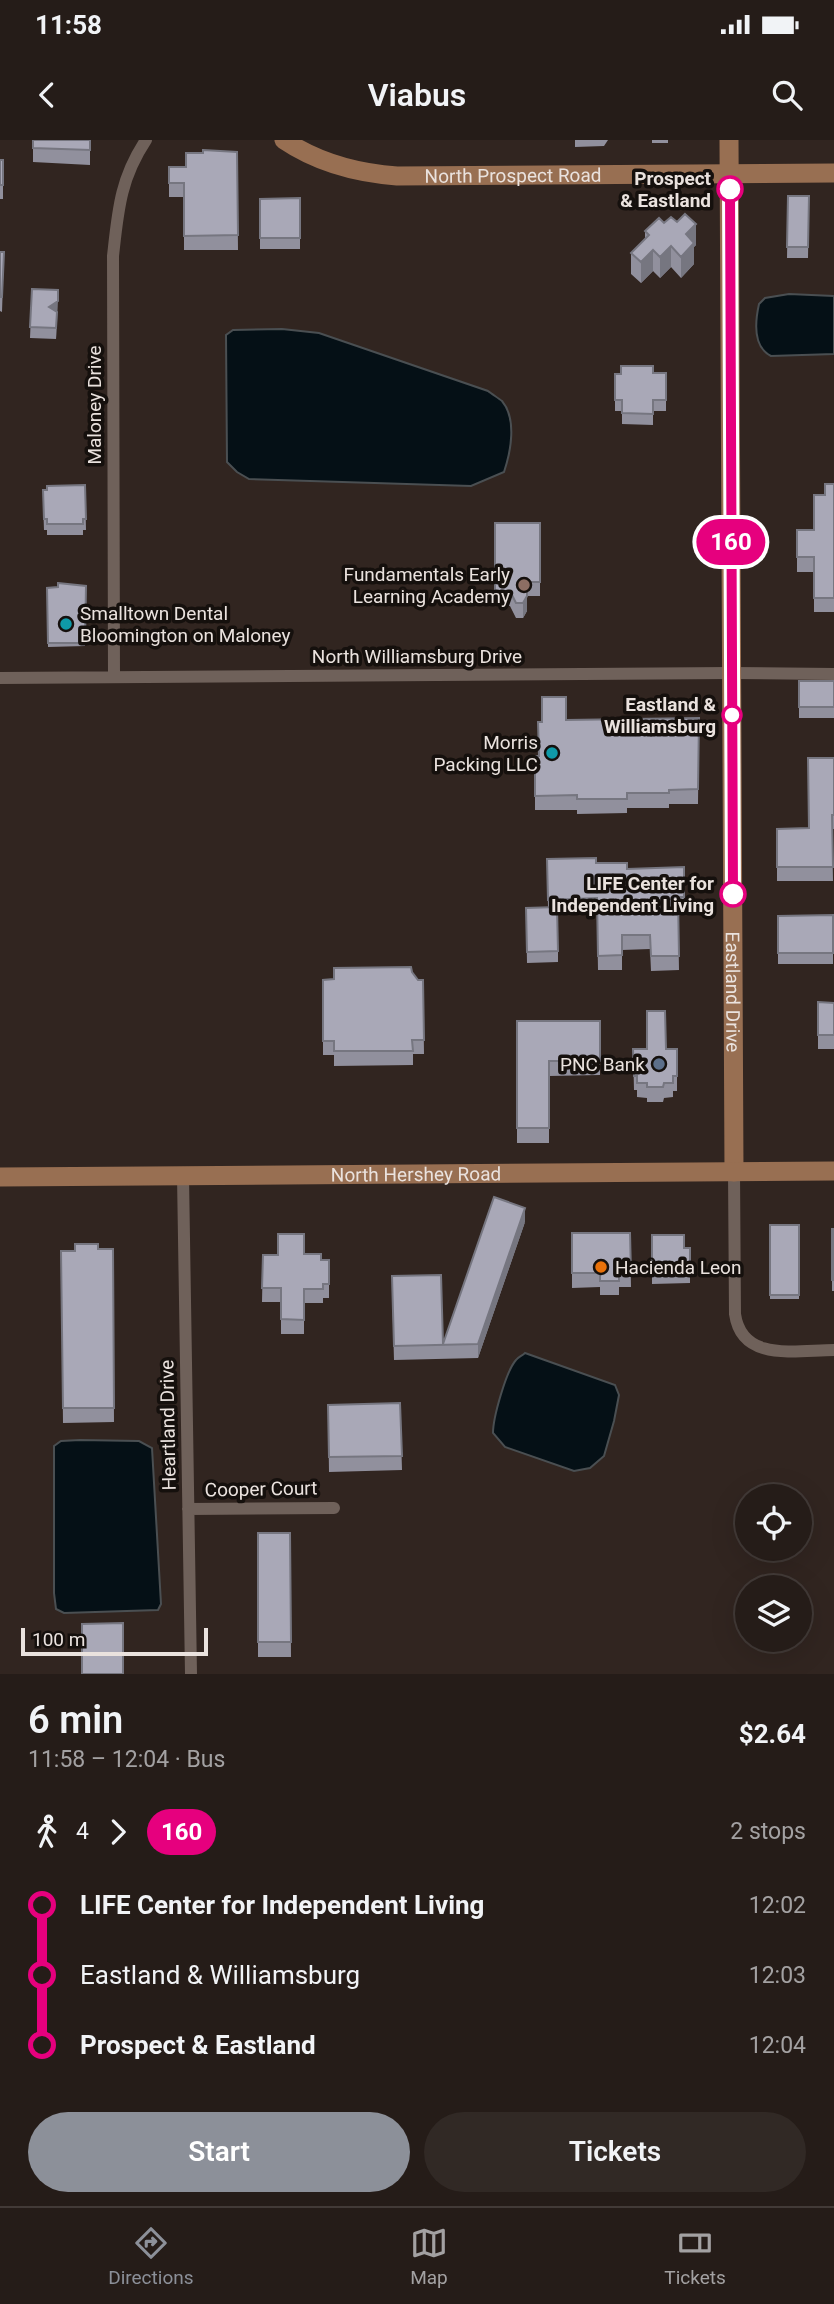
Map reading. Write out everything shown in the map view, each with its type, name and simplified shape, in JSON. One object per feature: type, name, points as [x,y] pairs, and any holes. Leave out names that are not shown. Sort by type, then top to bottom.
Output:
[{"type":"main road","name":"North Prospect Road","points":[[284,140],[332,164],[388,176],[834,173]]},
{"type":"main road","name":"Eastland Drive","points":[[729,140],[734,1172]]},
{"type":"main road","name":"North Hershey Road","points":[[0,1177],[834,1171]]},
{"type":"street","name":"Maloney Drive","points":[[114,677],[113,256],[119,200],[134,159],[146,140]]},
{"type":"street","name":"North Williamsburg Drive","points":[[0,678],[834,674]]},
{"type":"street","points":[[734,1172],[735,1314],[741,1334],[758,1348],[769,1350],[834,1350]]},
{"type":"street","name":"Heartland Drive","points":[[183,1176],[191,1674]]},
{"type":"street","name":"Cooper Court","points":[[188,1509],[334,1508]]},
{"type":"shaded area","points":[[789,294],[834,296],[834,354],[771,356],[761,347],[756,326],[759,304],[765,298]]},
{"type":"shaded area","points":[[282,329],[319,333],[488,391],[502,401],[510,417],[509,455],[504,472],[471,486],[249,479],[237,472],[227,462],[226,335],[233,330]]},
{"type":"shaded area","points":[[525,1353],[615,1385],[619,1395],[604,1456],[590,1468],[574,1471],[505,1447],[493,1433],[508,1374],[516,1360]]},
{"type":"shaded area","points":[[61,1441],[139,1441],[152,1448],[161,1604],[158,1610],[64,1613],[56,1609],[54,1446]]},
{"type":"building","points":[[33,140],[90,140],[90,150],[33,148]]},
{"type":"building","points":[[203,150],[237,152],[238,235],[184,236],[184,183],[169,183],[169,167],[186,167],[186,153],[203,153]]},
{"type":"building","points":[[0,160],[3,160],[3,185],[0,185]]},
{"type":"building","points":[[788,196],[809,196],[808,247],[787,247]]},
{"type":"building","points":[[300,198],[300,238],[260,238],[260,199]]},
{"type":"building","points":[[685,214],[696,224],[686,234],[694,243],[681,257],[671,246],[660,257],[653,250],[641,262],[631,253],[649,235],[645,231],[659,218],[664,223],[671,217],[677,222]]},
{"type":"building","points":[[0,252],[4,252],[2,297],[0,297]]},
{"type":"building","points":[[32,289],[58,290],[58,301],[49,307],[57,312],[56,328],[30,327]]},
{"type":"building","points":[[621,366],[653,366],[653,373],[666,373],[666,400],[653,400],[653,414],[622,413],[622,400],[615,400],[615,374],[621,374]]},
{"type":"building","points":[[825,484],[834,484],[834,598],[814,598],[814,557],[797,557],[797,530],[814,530],[814,495],[825,495]]},
{"type":"building","points":[[85,485],[86,519],[83,519],[83,524],[47,524],[47,519],[44,519],[43,490],[47,490],[47,486]]},
{"type":"building","points":[[495,523],[540,523],[540,582],[527,582],[527,596],[523,603],[516,603],[510,591],[495,592]]},
{"type":"building","name":"Smalltown Dental Bloomington on Maloney","points":[[58,583],[86,586],[85,643],[48,643],[47,588],[58,587]]},
{"type":"building","points":[[799,681],[834,681],[834,707],[799,707]]},
{"type":"building","points":[[542,697],[566,697],[566,720],[699,718],[698,789],[669,790],[669,793],[627,793],[627,799],[577,799],[577,795],[535,796],[535,756],[539,756],[538,722],[542,722]]},
{"type":"building","points":[[808,758],[834,758],[833,867],[777,867],[777,829],[809,828]]},
{"type":"building","points":[[596,858],[596,863],[627,863],[627,869],[684,867],[684,897],[678,897],[679,956],[651,956],[650,935],[622,935],[622,955],[598,956],[597,898],[548,900],[547,859]]},
{"type":"building","points":[[557,907],[558,951],[527,952],[526,908]]},
{"type":"building","points":[[833,915],[833,953],[778,953],[778,916]]},
{"type":"building","points":[[411,967],[418,980],[423,980],[424,1040],[412,1040],[413,1051],[334,1051],[334,1041],[323,1041],[323,980],[334,979],[334,968]]},
{"type":"building","points":[[818,1002],[834,1003],[834,1035],[818,1035]]},
{"type":"building","name":"PNC Bank","points":[[647,1011],[665,1011],[666,1049],[677,1049],[677,1076],[673,1076],[673,1083],[664,1083],[663,1087],[647,1087],[647,1083],[637,1083],[637,1076],[634,1076],[633,1049],[647,1049]]},
{"type":"building","points":[[517,1021],[600,1021],[600,1061],[549,1061],[549,1128],[517,1128]]},
{"type":"building","points":[[494,1197],[525,1208],[478,1344],[394,1346],[392,1276],[441,1275],[443,1344]]},
{"type":"building","points":[[770,1225],[799,1225],[799,1295],[770,1295]]},
{"type":"building","points":[[834,1229],[834,1280],[832,1280]]},
{"type":"building","name":"Hacienda Leon","points":[[572,1233],[630,1233],[631,1273],[619,1273],[619,1281],[600,1281],[600,1273],[572,1273]]},
{"type":"building","points":[[278,1234],[304,1234],[304,1254],[321,1254],[321,1260],[329,1260],[329,1284],[323,1284],[323,1289],[304,1289],[304,1320],[281,1319],[281,1288],[262,1288],[263,1255],[278,1255]]},
{"type":"building","points":[[652,1235],[684,1235],[684,1248],[690,1248],[690,1272],[652,1273]]},
{"type":"building","points":[[75,1244],[98,1244],[98,1249],[113,1249],[114,1408],[63,1408],[61,1251],[75,1251]]},
{"type":"building","points":[[400,1403],[402,1456],[329,1457],[328,1405]]},
{"type":"building","points":[[258,1533],[290,1533],[291,1642],[258,1642]]},
{"type":"building","points":[[123,1623],[123,1674],[82,1674],[82,1624]]},
{"type":"bus line","name":"160","points":[[730,189],[733,894]]},
{"type":"place","name":"Prospect & Eastland","points":[[730,189]]},
{"type":"place","name":"Fundamentals Early Learning Academy","points":[[524,585]]},
{"type":"place","name":"Smalltown Dental Bloomington on Maloney","points":[[66,624]]},
{"type":"place","name":"Eastland & Williamsburg","points":[[732,715]]},
{"type":"place","name":"Morris Packing LLC","points":[[552,753]]},
{"type":"place","name":"LIFE Center for Independent Living","points":[[733,894]]},
{"type":"place","name":"PNC Bank","points":[[659,1064]]},
{"type":"place","name":"Hacienda Leon","points":[[601,1267]]}]
